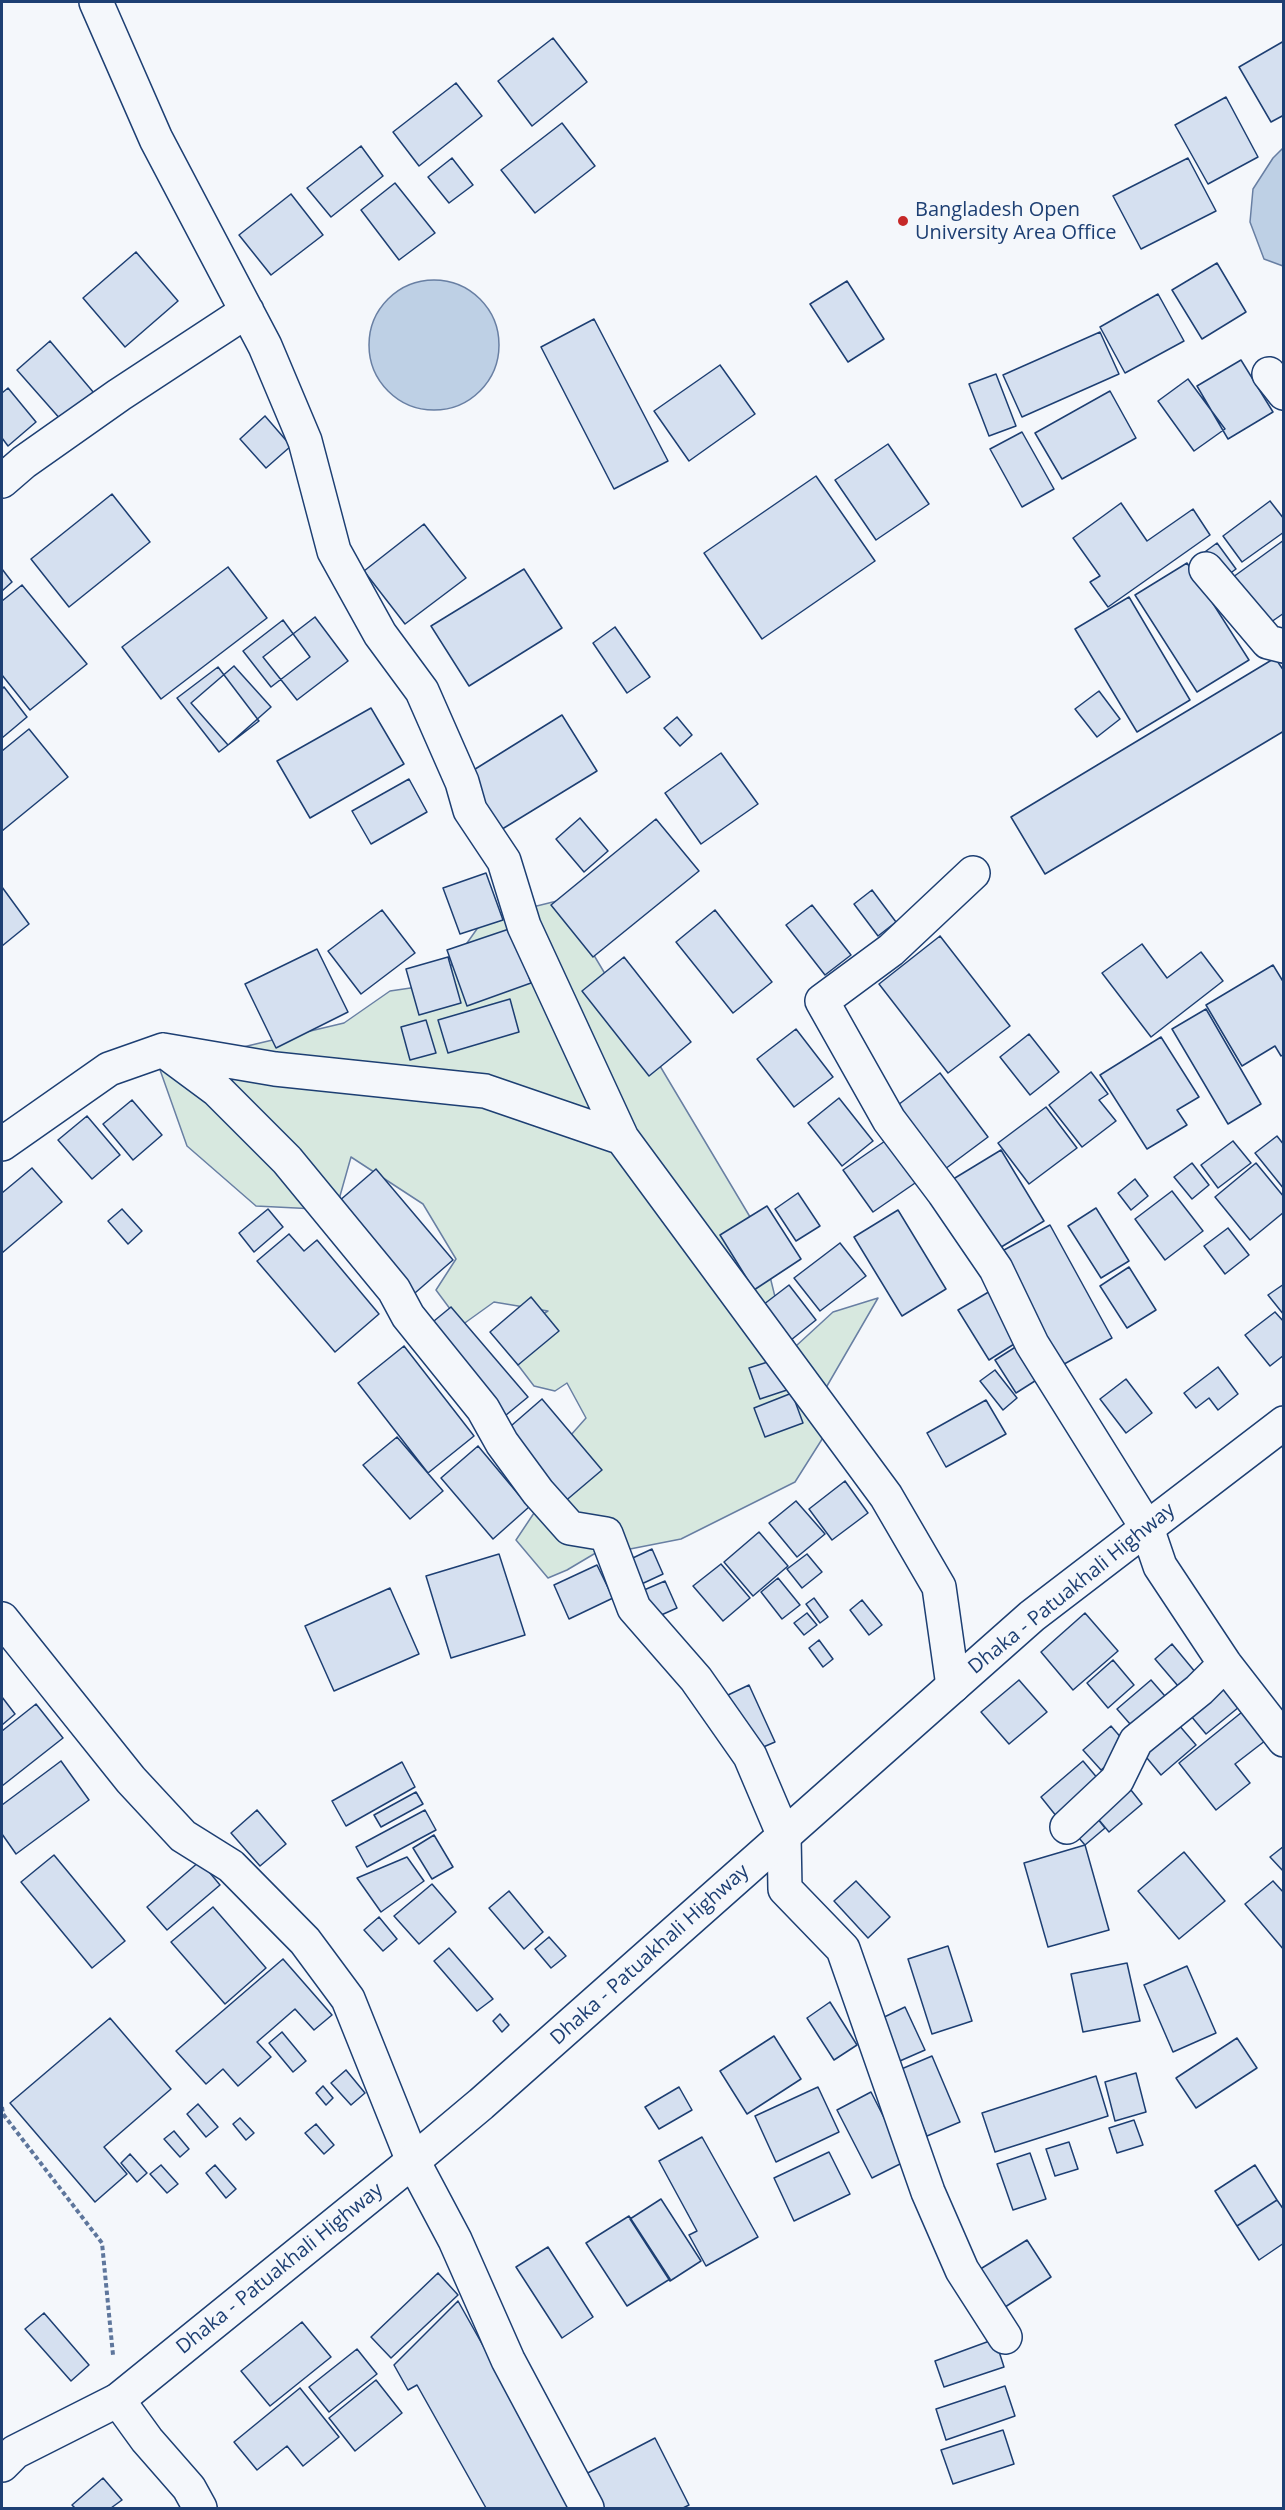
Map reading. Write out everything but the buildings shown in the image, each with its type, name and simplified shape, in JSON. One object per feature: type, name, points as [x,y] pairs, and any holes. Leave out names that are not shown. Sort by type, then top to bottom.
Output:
[{"type":"main road","points":[[96,2],[156,139],[265,346],[305,441],[334,551],[380,634],[422,692],[462,782],[470,810],[504,861],[524,926],[622,1138],[886,1496],[939,1587],[952,1686]]},
{"type":"main road","points":[[2,481],[24,462],[109,402],[247,311]]},
{"type":"main road","points":[[1206,569],[1268,642],[1284,646]]},
{"type":"main road","points":[[973,873],[891,950],[822,1001],[889,1120],[944,1193],[996,1269],[1032,1344],[1147,1528],[1160,1566],[1225,1664],[1284,1740]]},
{"type":"main road","points":[[2,1144],[109,1069],[163,1050],[275,1069],[485,1091],[622,1138]]},
{"type":"main road","points":[[163,1050],[217,1090],[287,1160],[394,1290],[408,1316],[483,1409],[502,1443],[546,1501],[570,1528],[606,1534],[633,1608],[696,1679],[750,1756],[784,1836],[785,1889],[843,1949],[928,2192],[962,2270],[1005,2337]]},
{"type":"main road","name":"Dhaka - Patuakhali Highway","points":[[2,2465],[15,2452],[118,2400],[413,2161],[481,2104],[1032,1616],[1284,1422]]},
{"type":"main road","points":[[2,1619],[22,1648],[74,1706],[131,1780],[183,1836],[231,1866],[305,1941],[348,1999],[413,2161],[455,2240],[508,2360],[587,2508]]},
{"type":"main road","points":[[1067,1827],[1117,1780],[1136,1741],[1198,1690],[1225,1664]]},
{"type":"main road","points":[[118,2400],[147,2440],[189,2488],[200,2508]]},
{"type":"path","points":[[2,2107],[3,2114],[102,2243],[118,2400]]},
{"type":"shaded area","points":[[561,900],[759,1232],[780,1317],[796,1346],[833,1312],[878,1298],[816,1405],[831,1425],[795,1482],[681,1539],[630,1549],[599,1551],[567,1570],[548,1578],[516,1540],[552,1486],[570,1436],[586,1418],[567,1383],[555,1391],[534,1386],[518,1365],[519,1328],[548,1311],[494,1302],[462,1325],[436,1290],[456,1259],[423,1204],[351,1157],[336,1210],[256,1206],[187,1146],[159,1067],[344,1023],[390,991],[438,984],[484,919]]},
{"type":"water","points":[[1283,148],[1283,266],[1264,259],[1250,222],[1253,189],[1273,158]]},
{"type":"water","points":[[434,280],[459,285],[480,299],[494,320],[499,345],[494,370],[480,391],[459,405],[434,410],[409,405],[388,391],[374,370],[369,345],[374,320],[388,299],[409,285]]},
{"type":"place","name":"Bangladesh Open University Area Office","points":[[903,221]]}]
